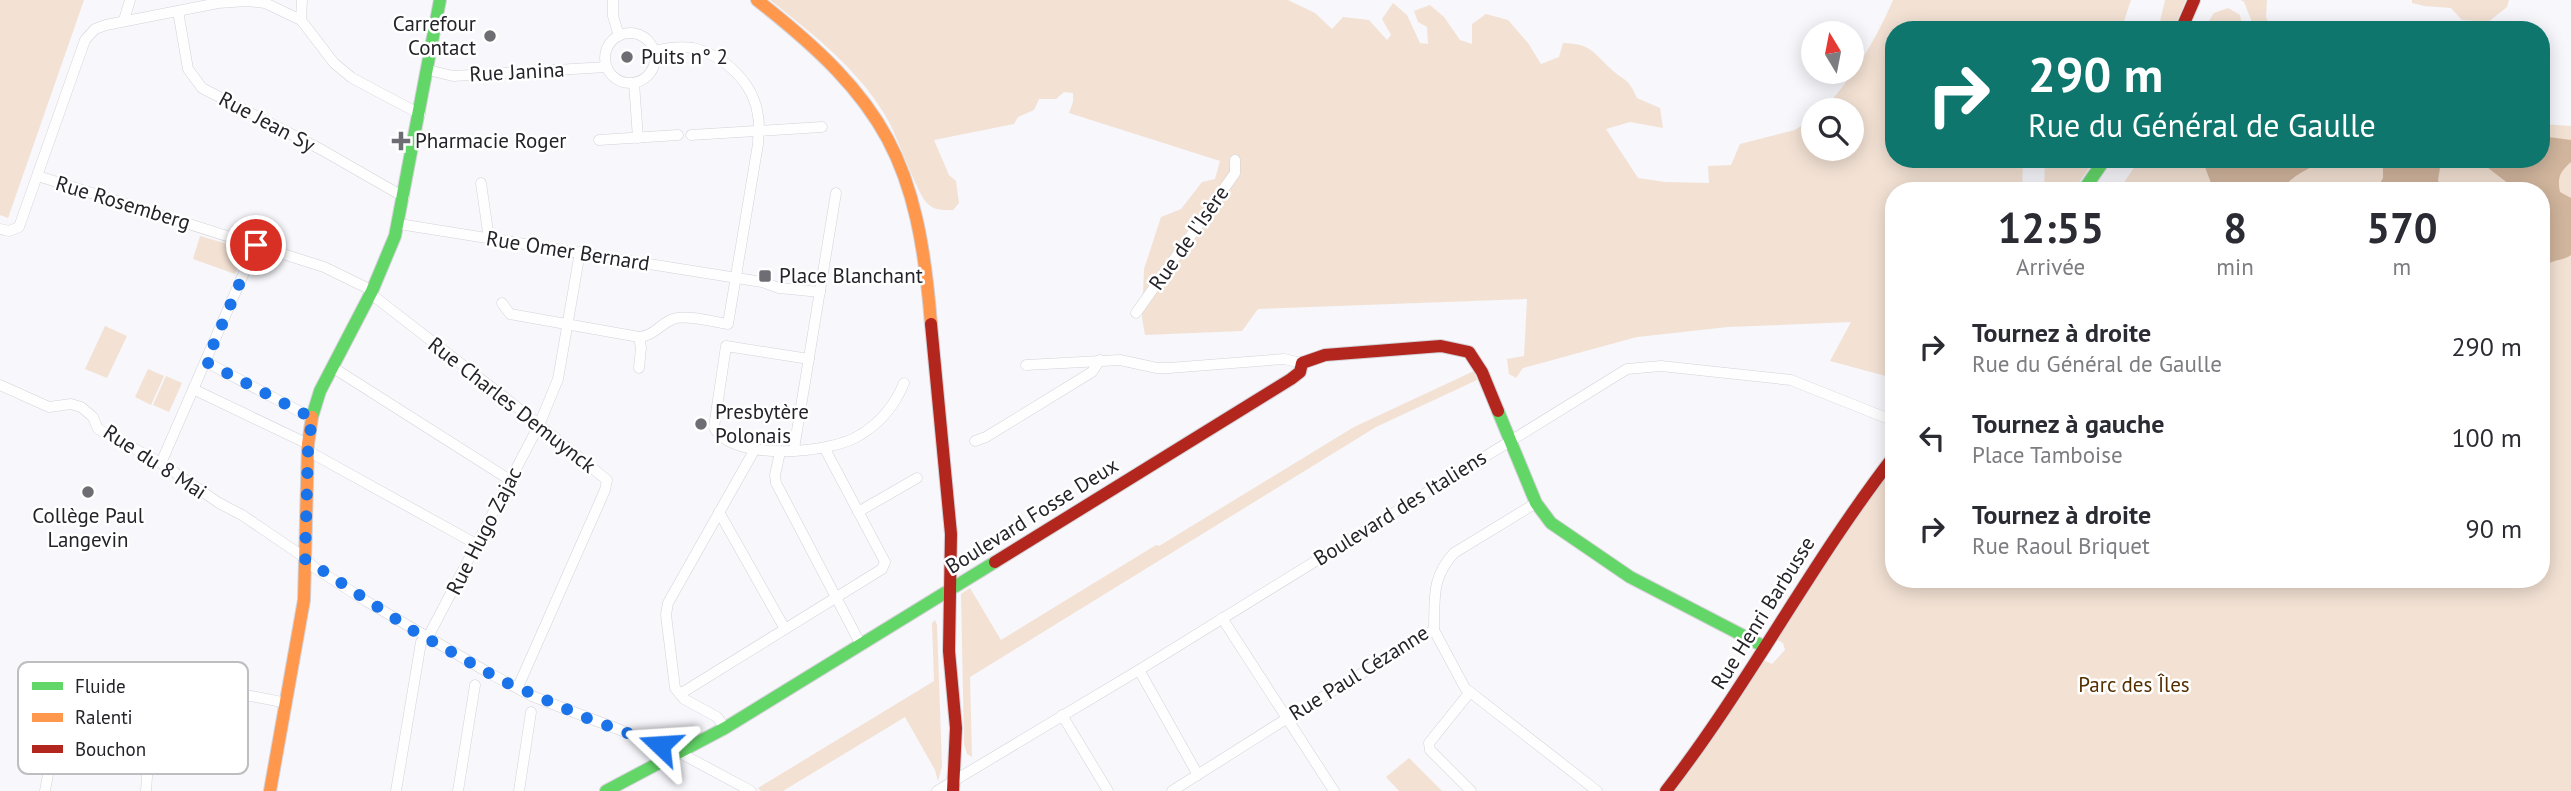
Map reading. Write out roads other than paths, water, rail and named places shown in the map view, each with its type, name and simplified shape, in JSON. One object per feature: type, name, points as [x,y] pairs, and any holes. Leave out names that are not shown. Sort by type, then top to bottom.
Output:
[{"type":"street","points":[[124,20],[130,0]]},
{"type":"street","points":[[301,20],[302,0]]},
{"type":"street","points":[[270,791],[304,600],[308,447],[312,418],[320,391],[368,291],[387,258],[399,223],[440,0]]},
{"type":"street","points":[[613,0],[613,16],[619,36]]},
{"type":"street","points":[[757,0],[811,42],[862,97],[891,142],[912,191],[925,257],[944,452],[951,558],[949,673],[955,704],[957,758],[954,786]]},
{"type":"street","points":[[2186,21],[2194,0]]},
{"type":"street","points":[[0,229],[9,231],[19,227],[85,40],[95,29],[124,20],[247,1],[265,3],[301,20],[334,63],[352,78],[420,114]]},
{"type":"street","name":"Rue Jean Sy","points":[[178,11],[188,69],[202,88],[404,197]]},
{"type":"street","points":[[631,33],[642,37],[654,51],[655,62],[650,73],[634,83],[618,80],[607,67],[607,49],[619,36],[631,33]]},
{"type":"street","points":[[502,303],[510,314],[639,337],[652,334],[671,319],[680,317],[728,324],[748,212],[758,132],[755,103],[744,82],[718,57],[694,48],[654,51]]},
{"type":"street","name":"Rue Janina","points":[[428,71],[453,76],[607,67]]},
{"type":"street","points":[[634,83],[638,138]]},
{"type":"street","points":[[691,135],[822,127]]},
{"type":"street","points":[[599,140],[678,135]]},
{"type":"street","name":"Rue de l'Isère","points":[[1136,313],[1235,173],[1236,160]]},
{"type":"street","name":"Rue Rosemberg","points":[[38,176],[324,267],[368,291]]},
{"type":"street","points":[[481,183],[489,239]]},
{"type":"street","points":[[794,449],[836,192]]},
{"type":"street","name":"Rue Omer Bernard","points":[[399,223],[762,282],[779,288],[820,292]]},
{"type":"street","points":[[161,463],[256,245]]},
{"type":"street","name":"Rue Hugo Zajac","points":[[396,791],[421,642],[428,637],[478,545],[539,425],[558,379],[580,252]]},
{"type":"street","name":"Rue Charles Demuynck","points":[[368,291],[607,481],[520,677],[518,687]]},
{"type":"street","points":[[639,337],[639,368]]},
{"type":"street","points":[[809,359],[726,346],[715,429],[728,439],[755,449],[780,452],[825,449],[851,440],[868,429],[898,398],[904,383]]},
{"type":"street","points":[[1026,365],[1124,360],[1157,368],[1169,368],[1284,359],[1302,363],[1325,355],[1441,346],[1469,352],[1482,372],[1536,503],[1551,523],[1630,577],[1765,647]]},
{"type":"street","points":[[975,441],[986,437],[1092,372],[1100,360]]},
{"type":"street","points":[[206,362],[312,418]]},
{"type":"street","name":"Boulevard Fosse Deux","points":[[606,791],[724,728],[1291,379],[1300,372],[1302,363]]},
{"type":"street","name":"Boulevard des Italiens","points":[[937,791],[954,786],[1062,715],[1627,369],[1649,366],[1791,380],[1885,417]]},
{"type":"street","points":[[332,367],[510,480]]},
{"type":"street","name":"Rue du 8 Mai","points":[[0,384],[49,407],[71,404],[80,407],[93,417],[98,429],[161,463],[366,601],[475,666],[589,719],[680,753],[751,791]]},
{"type":"street","points":[[195,390],[308,447],[478,545]]},
{"type":"street","points":[[724,728],[717,717],[684,699],[675,688],[666,615],[668,603],[755,449]]},
{"type":"street","points":[[680,694],[882,569],[885,562],[825,449]]},
{"type":"street","points":[[780,452],[775,475],[776,484],[860,643]]},
{"type":"street","name":"Rue Henri Barbusse","points":[[1666,791],[1697,751],[1846,517],[1885,467]]},
{"type":"street","points":[[858,512],[917,478]]},
{"type":"street","name":"Rue Paul Cézanne","points":[[1172,791],[1434,630],[1435,589],[1438,574],[1444,564],[1454,553],[1536,503]]},
{"type":"street","points":[[719,513],[785,629]]},
{"type":"street","points":[[1222,618],[1334,791]]},
{"type":"street","points":[[1434,630],[1465,688],[1597,791]]},
{"type":"street","points":[[1139,670],[1198,775]]},
{"type":"street","points":[[458,791],[475,685]]},
{"type":"street","points":[[1470,692],[1429,743],[1430,750],[1471,791]]},
{"type":"street","points":[[248,697],[286,703]]},
{"type":"street","points":[[519,791],[531,712]]},
{"type":"street","points":[[1062,715],[1108,791]]},
{"type":"place","name":"Carrefour Contact","points":[[490,36]]},
{"type":"place","name":"Puits n° 2","points":[[627,57]]},
{"type":"place","name":"Pharmacie Roger","points":[[401,141]]},
{"type":"place","name":"Place Blanchant","points":[[765,276]]},
{"type":"place","name":"Presbytère Polonais","points":[[701,424]]},
{"type":"place","name":"Collège Paul Langevin","points":[[88,492]]},
{"type":"park label","name":"Parc des Îles","points":[[2134,685]]}]
